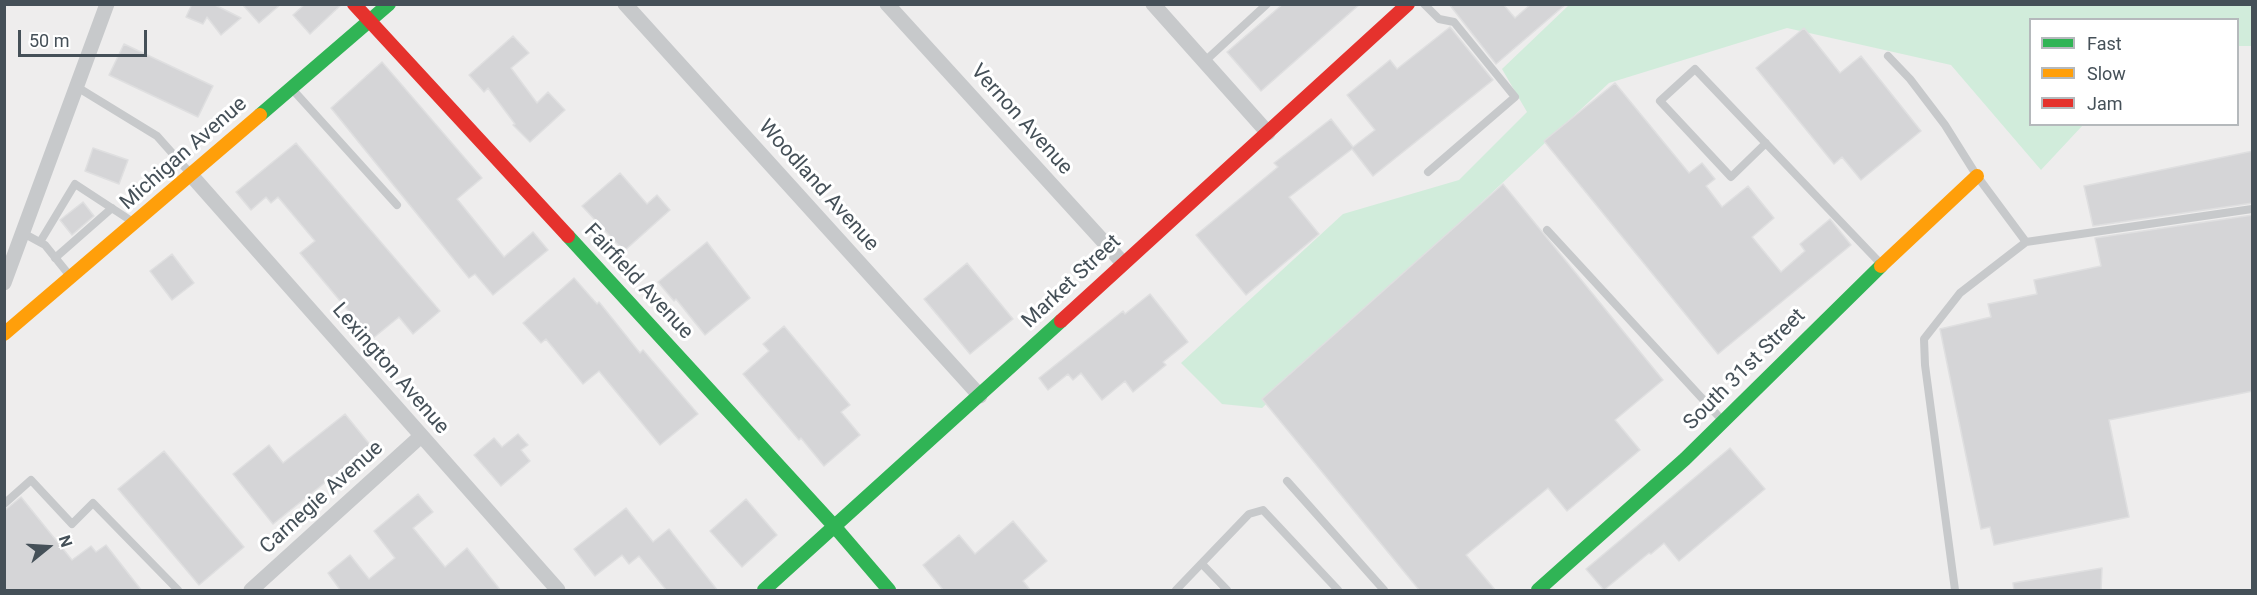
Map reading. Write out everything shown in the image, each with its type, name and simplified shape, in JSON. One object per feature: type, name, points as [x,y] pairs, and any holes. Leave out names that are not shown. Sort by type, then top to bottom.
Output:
[{"type":"street","points":[[6,274],[107,4]]},
{"type":"street","name":"Fairfield Avenue","points":[[354,4],[835,527],[889,591]]},
{"type":"street","name":"Michigan Avenue","points":[[4,334],[389,4]]},
{"type":"street","name":"Woodland Avenue","points":[[625,4],[980,396]]},
{"type":"street","name":"Vernon Avenue","points":[[887,4],[1123,263]]},
{"type":"street","points":[[1153,4],[1268,133]]},
{"type":"street","name":"Market Street","points":[[764,591],[1408,4]]},
{"type":"street","name":"Lexington Avenue","points":[[191,175],[558,591]]},
{"type":"street","name":"South 31st Street","points":[[1538,591],[1685,459],[1882,265],[1977,176]]},
{"type":"street","name":"Carnegie Avenue","points":[[251,591],[421,436]]},
{"type":"lane","points":[[1204,62],[1267,4]]},
{"type":"lane","points":[[1424,4],[1439,19],[1454,22],[1515,97],[1428,172]]},
{"type":"lane","points":[[1888,56],[1910,79],[1945,125],[1977,176],[2026,242]]},
{"type":"lane","points":[[1766,143],[1731,177],[1660,101],[1695,69],[1766,143],[1882,265]]},
{"type":"lane","points":[[77,87],[157,136],[191,175]]},
{"type":"lane","points":[[292,88],[397,205]]},
{"type":"lane","points":[[40,242],[75,184],[135,223]]},
{"type":"lane","points":[[55,258],[112,208]]},
{"type":"lane","points":[[1955,591],[1925,365],[1924,339],[1960,293],[2026,242],[2253,209]]},
{"type":"lane","points":[[1547,230],[1723,421]]},
{"type":"lane","points":[[23,233],[45,245],[71,277]]},
{"type":"lane","points":[[4,504],[31,480],[72,524],[93,503],[178,591]]},
{"type":"lane","points":[[1287,481],[1384,591]]},
{"type":"lane","points":[[1176,591],[1249,514],[1263,510],[1338,591]]},
{"type":"lane","points":[[1202,564],[1227,591]]},
{"type":"green space","points":[[1569,5],[2252,5],[2252,46],[2239,46],[2239,18],[2029,18],[2029,126],[2082,126],[2041,170],[1951,65],[1787,28],[1609,83],[1262,408],[1222,404],[1181,363],[1343,214],[1459,180],[1527,112],[1502,69]]},
{"type":"building","points":[[192,4],[213,4],[241,18],[221,35],[207,17],[203,24],[186,17]]},
{"type":"building","points":[[242,4],[281,4],[259,23]]},
{"type":"building","points":[[305,4],[342,4],[310,34],[293,15]]},
{"type":"building","points":[[1283,4],[1360,4],[1261,91],[1227,52]]},
{"type":"building","points":[[1449,4],[1503,4],[1515,18],[1531,4],[1566,4],[1496,64]]},
{"type":"building","points":[[1450,27],[1493,80],[1373,176],[1352,149],[1289,197],[1319,234],[1246,295],[1196,235],[1278,167],[1274,163],[1331,119],[1353,147],[1375,130],[1347,95],[1390,60],[1397,69]]},
{"type":"building","points":[[1804,28],[1840,73],[1861,56],[1921,131],[1861,180],[1842,157],[1834,164],[1756,68]]},
{"type":"building","points":[[513,36],[529,53],[511,68],[537,103],[548,92],[565,110],[530,142],[513,125],[515,124],[488,88],[484,92],[469,75]]},
{"type":"building","points":[[124,44],[213,86],[198,117],[109,75]]},
{"type":"building","points":[[382,62],[482,178],[457,199],[504,257],[533,232],[548,250],[493,295],[475,274],[469,278],[331,108]]},
{"type":"building","points":[[1615,83],[1689,173],[1702,163],[1715,179],[1706,186],[1722,207],[1748,186],[1774,218],[1752,237],[1781,272],[1805,251],[1800,244],[1830,219],[1851,245],[1718,354],[1544,141]]},
{"type":"building","points":[[296,143],[440,311],[413,334],[399,317],[372,339],[300,253],[315,241],[278,197],[271,203],[266,197],[251,210],[236,192]]},
{"type":"building","points":[[93,148],[128,160],[119,184],[85,171]]},
{"type":"building","points":[[2253,151],[2253,203],[2093,226],[2084,186]]},
{"type":"building","points":[[620,173],[647,204],[657,195],[670,210],[624,251],[582,206]]},
{"type":"building","points":[[1503,184],[1663,380],[1615,420],[1640,450],[1567,511],[1548,488],[1466,555],[1496,591],[1420,591],[1262,399]]},
{"type":"building","points":[[83,202],[94,216],[72,235],[60,220]]},
{"type":"building","points":[[2253,215],[2253,391],[2109,420],[2129,517],[1994,545],[1990,527],[1981,529],[1940,329],[1991,317],[1988,304],[2037,294],[2034,280],[2101,266],[2095,238]]},
{"type":"building","points":[[707,242],[750,298],[705,335],[676,299],[674,301],[658,282]]},
{"type":"building","points":[[172,254],[194,283],[172,300],[150,271]]},
{"type":"building","points":[[967,263],[1013,319],[970,354],[924,299]]},
{"type":"building","points":[[574,278],[597,304],[599,302],[640,353],[643,350],[698,414],[660,445],[599,371],[583,384],[546,339],[541,343],[523,323]]},
{"type":"building","points":[[1150,294],[1188,342],[1163,362],[1166,365],[1133,392],[1125,381],[1102,400],[1081,373],[1073,380],[1068,374],[1048,390],[1039,378],[1123,311],[1125,314]]},
{"type":"building","points":[[784,326],[850,405],[841,412],[860,435],[824,466],[743,374],[769,351],[763,344]]},
{"type":"building","points":[[345,414],[371,446],[273,524],[233,474],[269,445],[283,463]]},
{"type":"building","points":[[518,434],[528,445],[521,450],[530,461],[501,486],[474,455],[494,438],[502,447]]},
{"type":"building","points":[[1730,448],[1765,489],[1679,561],[1664,543],[1604,590],[1586,569]]},
{"type":"building","points":[[164,451],[244,547],[199,585],[118,489]]},
{"type":"building","points":[[418,494],[433,512],[413,528],[445,567],[467,548],[501,591],[341,591],[328,573],[350,555],[369,579],[395,558],[374,531]]},
{"type":"building","points":[[21,497],[72,560],[91,546],[96,552],[106,545],[142,591],[4,591],[4,511]]},
{"type":"building","points":[[746,499],[777,535],[742,567],[710,531]]},
{"type":"building","points":[[626,508],[653,542],[669,529],[718,591],[667,591],[639,556],[629,564],[622,555],[595,576],[574,549]]},
{"type":"building","points":[[1013,521],[1047,561],[1023,581],[1031,591],[944,591],[923,565],[959,535],[975,554]]},
{"type":"building","points":[[2102,568],[2101,591],[2014,591],[2013,583]]},
{"type":"traffic: fast","points":[[260,115],[389,4]]},
{"type":"traffic: fast","points":[[568,236],[835,527],[889,590]]},
{"type":"traffic: fast","points":[[1538,590],[1685,459],[1881,266]]},
{"type":"traffic: fast","points":[[764,590],[1061,321]]},
{"type":"traffic: slow","points":[[4,334],[260,115]]},
{"type":"traffic: slow","points":[[1881,266],[1977,176]]},
{"type":"traffic: jam","points":[[354,4],[568,236]]},
{"type":"traffic: jam","points":[[1061,321],[1408,4]]}]
